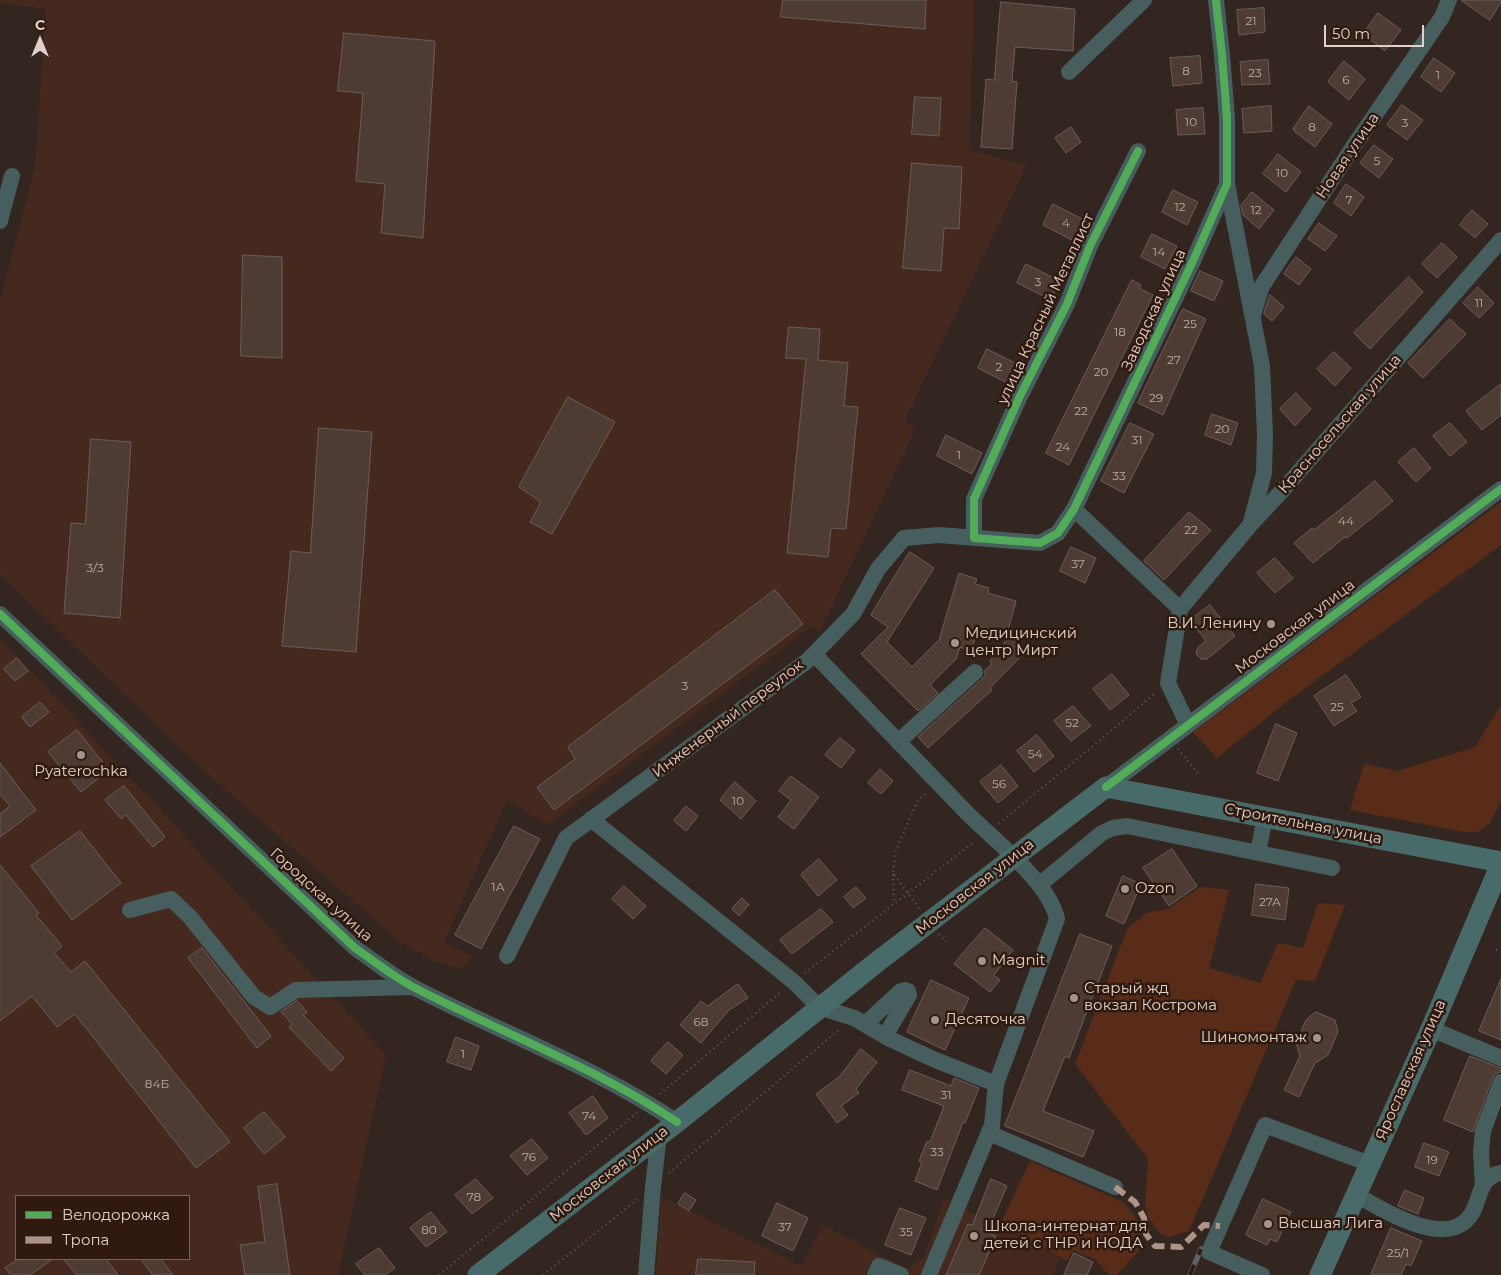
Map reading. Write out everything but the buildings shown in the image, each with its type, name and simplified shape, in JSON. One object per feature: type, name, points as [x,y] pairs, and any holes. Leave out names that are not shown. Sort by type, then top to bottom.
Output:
[{"type":"main road","name":"Строительная улица","points":[[1106,786],[1501,863]]},
{"type":"main road","name":"Московская улица","points":[[478,1275],[677,1122],[819,1008],[1106,786]]},
{"type":"main road","name":"Ярославская улица","points":[[1320,1275],[1501,863]]},
{"type":"street","points":[[1069,72],[1144,0]]},
{"type":"street","name":"Заводская улица","points":[[814,654],[853,614],[878,569],[904,538],[939,535],[1040,543],[1058,533],[1074,510],[1193,261],[1227,184],[1227,118],[1216,0]]},
{"type":"street","name":"Новая улица","points":[[1253,315],[1262,286],[1355,144],[1442,17],[1449,0]]},
{"type":"street","name":"улица Красный Металлист","points":[[974,538],[974,499],[1020,396],[1067,304],[1090,246],[1138,151]]},
{"type":"street","points":[[0,221],[12,176]]},
{"type":"street","points":[[1227,184],[1262,366],[1265,434],[1264,472],[1251,524]]},
{"type":"street","name":"Красносельская улица","points":[[1180,609],[1251,524],[1501,240]]},
{"type":"street","name":"Московская улица","points":[[1106,786],[1501,489]]},
{"type":"street","points":[[1074,510],[1180,609],[1168,683],[1188,725]]},
{"type":"street","name":"Городская улица","points":[[0,615],[355,948],[413,987],[614,1084],[649,1103],[677,1122]]},
{"type":"street","name":"Инженерный переулок","points":[[507,956],[566,838],[814,654],[938,783],[1031,874],[1054,907],[1057,919],[996,1084],[992,1125],[929,1275]]},
{"type":"street","points":[[898,742],[975,672]]},
{"type":"street","points":[[1258,853],[1265,817]]},
{"type":"street","points":[[591,820],[794,982],[819,1008],[859,1021],[933,1059],[996,1084]]},
{"type":"street","points":[[1039,885],[1102,833],[1113,828],[1127,826],[1332,868]]},
{"type":"street","points":[[130,910],[171,899],[190,918],[254,997],[270,1007],[296,990],[413,987]]},
{"type":"street","points":[[859,1021],[901,991],[908,991],[909,995],[885,1036]]},
{"type":"street","points":[[1430,1028],[1501,1058]]},
{"type":"street","points":[[1483,1185],[1481,1152],[1483,1131],[1501,1082]]},
{"type":"street","points":[[1262,1275],[1209,1252],[1265,1125],[1370,1164]]},
{"type":"street","points":[[989,1133],[1115,1187]]},
{"type":"street","points":[[646,1275],[659,1136]]},
{"type":"street","points":[[1356,1195],[1385,1211],[1432,1230],[1449,1229],[1465,1224],[1474,1210],[1483,1185],[1492,1174],[1501,1173]]},
{"type":"street","points":[[875,1275],[879,1266],[901,1275]]},
{"type":"path","points":[[996,825],[1098,742],[1160,688]]},
{"type":"path","points":[[1175,745],[1199,775]]},
{"type":"path","points":[[894,904],[892,872],[895,853],[918,800],[938,783]]},
{"type":"path","points":[[802,976],[974,842]]},
{"type":"path","points":[[892,872],[923,913]]},
{"type":"path","points":[[1496,950],[1501,952]]},
{"type":"path","points":[[659,1095],[786,988]]},
{"type":"path","points":[[664,1177],[859,1021]]},
{"type":"path","points":[[439,1275],[639,1111]]},
{"type":"path","points":[[543,1275],[643,1195]]},
{"type":"shaded area","points":[[0,0],[974,0],[969,150],[1027,165],[905,420],[915,430],[820,631],[812,626],[548,825],[507,800],[444,942],[473,957],[460,969],[434,961],[399,941],[192,760],[0,574],[0,301],[35,167],[46,9],[0,3]]},
{"type":"shaded area","points":[[1501,502],[1501,545],[1285,703],[1217,758],[1193,732]]},
{"type":"shaded area","points":[[0,640],[154,803],[386,1055],[338,1275],[0,1275]]},
{"type":"shaded area","points":[[1501,705],[1501,800],[1490,823],[1478,832],[1464,832],[1350,810],[1364,764],[1398,771],[1475,747]]},
{"type":"shaded area","points":[[1200,887],[1229,890],[1209,968],[1260,983],[1278,943],[1303,948],[1318,903],[1345,905],[1315,981],[1296,980],[1189,1231],[1169,1237],[1159,1233],[1148,1217],[1145,1201],[1148,1159],[1075,1064],[1127,929],[1146,913],[1168,909]]},
{"type":"shaded area","points":[[1030,1161],[1125,1203],[1140,1224],[1141,1248],[1117,1275],[1109,1275],[1095,1259],[1073,1250],[1067,1261],[1000,1225]]},
{"type":"shaded area","name":"Школа-интернат для детей с ТНР и НОДА","points":[[661,1197],[802,1266],[823,1225],[907,1269],[924,1257],[944,1198],[1060,1259],[1053,1275],[656,1275]]},
{"type":"railway","points":[[1190,1275],[1201,1249]]},
{"type":"marked path","points":[[1115,1187],[1135,1202],[1144,1218],[1146,1234],[1155,1246],[1181,1247],[1204,1225],[1220,1226]]},
{"type":"cycle path","points":[[1138,151],[1090,246],[1067,304],[1020,396],[974,499],[974,538],[1040,543],[1058,533],[1074,509],[1193,261],[1227,184],[1227,118],[1216,0]]},
{"type":"cycle path","points":[[1106,787],[1501,489]]},
{"type":"cycle path","points":[[0,614],[355,948],[415,988],[581,1067],[646,1102],[677,1122]]},
{"type":"place","name":"В.И. Ленину","points":[[1271,624]]},
{"type":"place","name":"Медицинский центр Мирт","points":[[955,643]]},
{"type":"place","name":"Pyaterochka","points":[[81,755]]},
{"type":"place","name":"Ozon","points":[[1125,889]]},
{"type":"place","name":"Magnit","points":[[982,961]]},
{"type":"place","name":"Старый жд вокзал Кострома","points":[[1074,998]]},
{"type":"place","name":"Десяточка","points":[[935,1020]]},
{"type":"place","name":"Шиномонтаж","points":[[1317,1038]]},
{"type":"place","name":"Высшая Лига","points":[[1268,1224]]},
{"type":"place","name":"Школа-интернат для детей с ТНР и НОДА","points":[[974,1236]]}]
